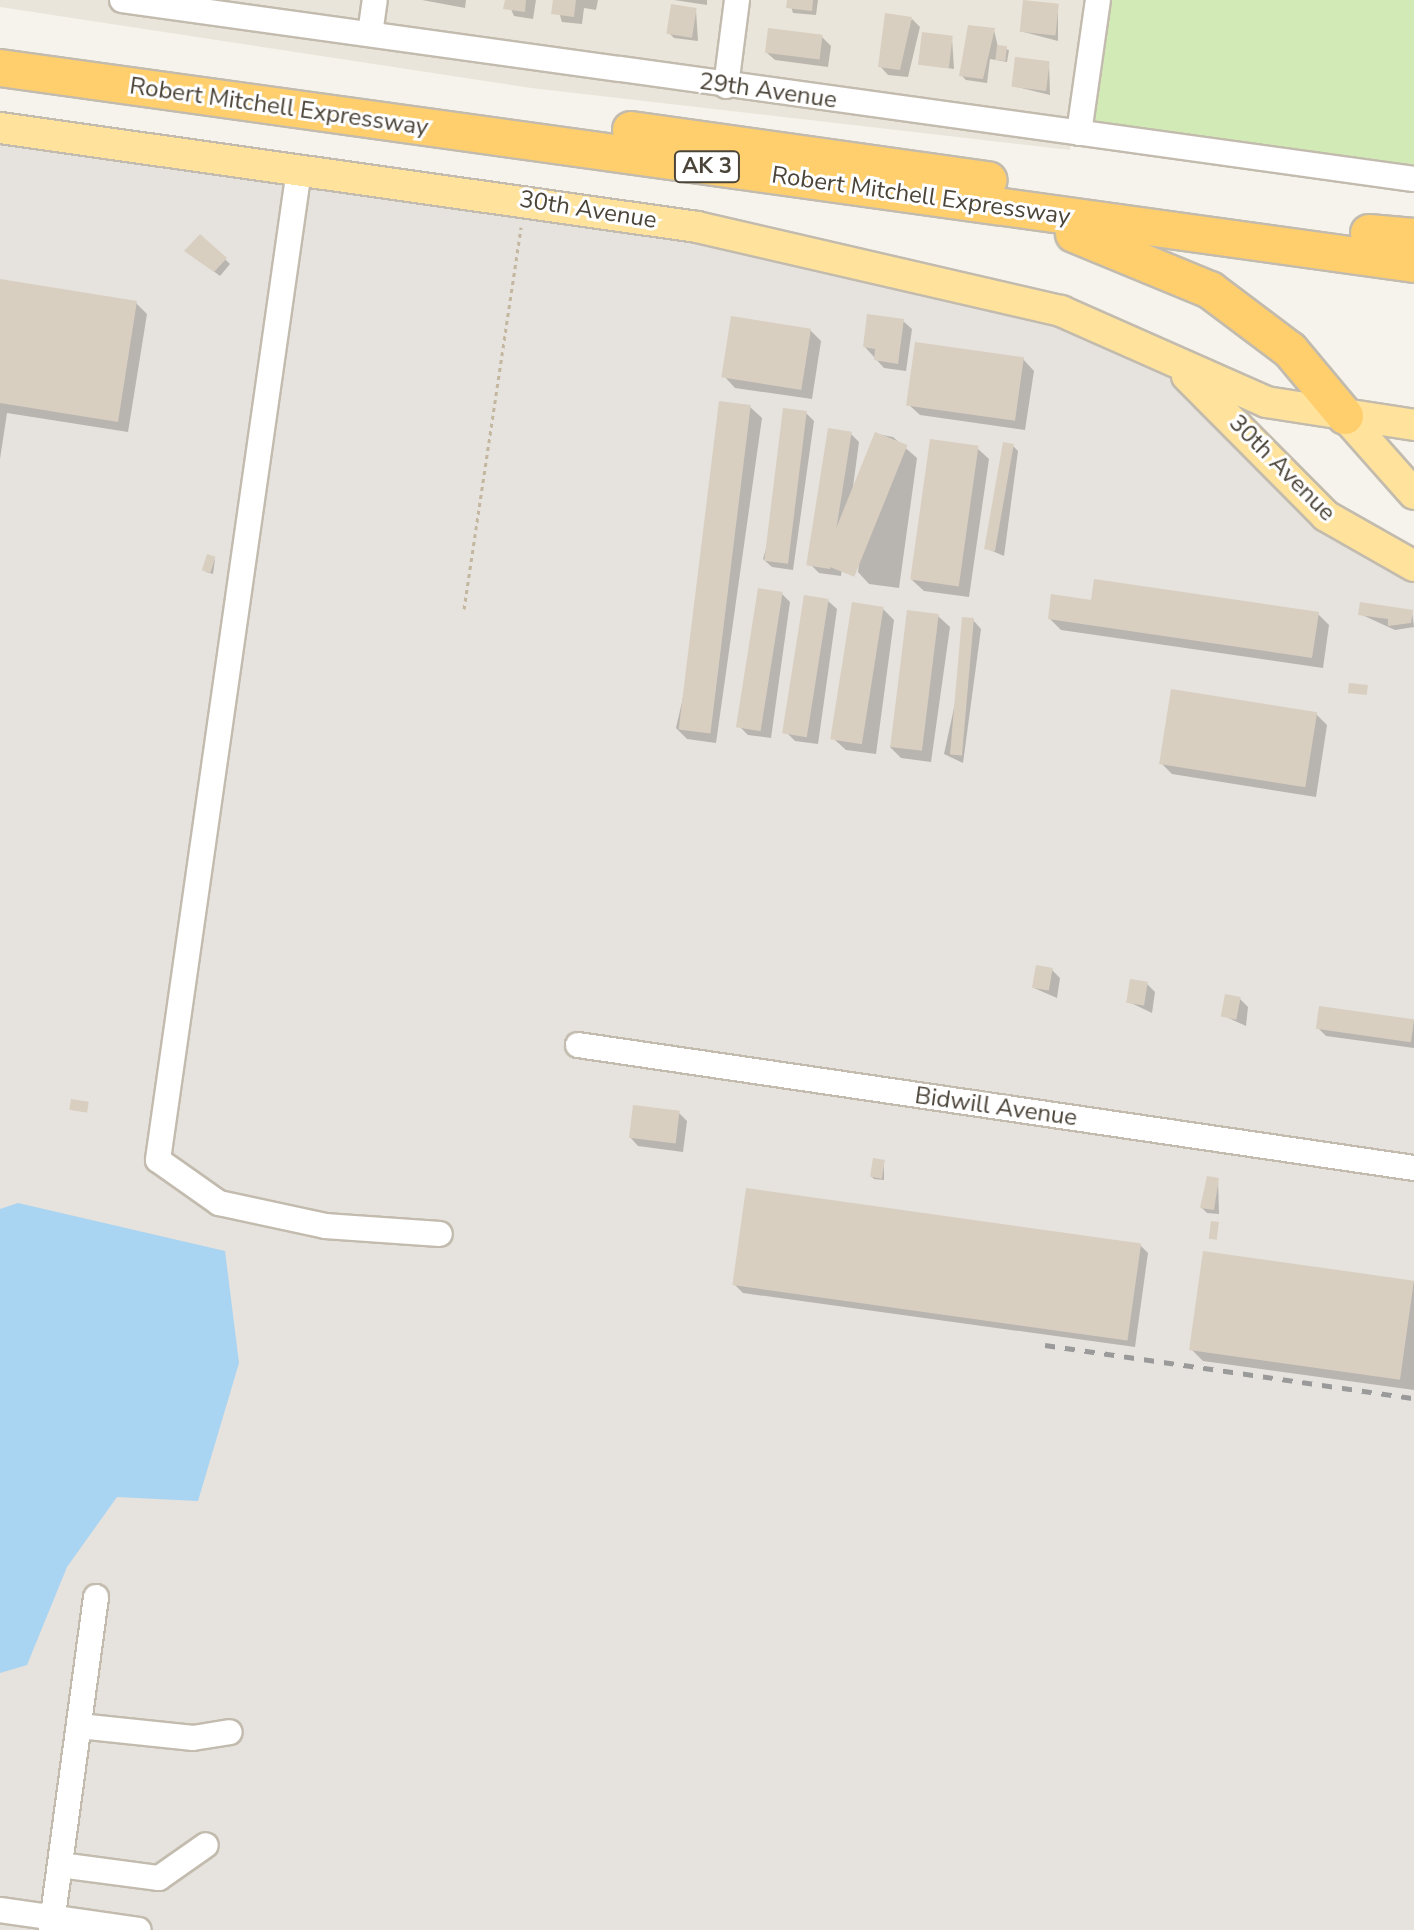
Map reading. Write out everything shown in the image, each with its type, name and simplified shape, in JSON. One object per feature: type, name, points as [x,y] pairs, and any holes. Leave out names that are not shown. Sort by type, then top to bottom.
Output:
[{"type":"highway","name":"Robert Mitchell Expressway","points":[[0,43],[1414,238]]},
{"type":"highway","name":"Robert Mitchell Expressway","points":[[0,68],[1414,264]]},
{"type":"highway","points":[[802,180],[1072,234],[1167,267],[1252,318],[1345,416]]},
{"type":"main road","name":"30th Avenue","points":[[0,128],[525,200],[697,227],[1061,311],[1266,402],[1414,425]]},
{"type":"main road","name":"30th Avenue","points":[[1161,353],[1326,516],[1414,566]]},
{"type":"main road","points":[[1345,416],[1414,494]]},
{"type":"street","name":"29th Avenue","points":[[122,0],[1414,179]]},
{"type":"street","points":[[370,34],[375,0]]},
{"type":"street","points":[[726,86],[737,0]]},
{"type":"street","points":[[1079,133],[1098,0]]},
{"type":"street","points":[[299,170],[158,1160],[219,1203],[325,1226],[440,1234]]},
{"type":"street","name":"Bidwill Avenue","points":[[578,1045],[1414,1168]]},
{"type":"street","points":[[52,1924],[96,1597]]},
{"type":"street","points":[[79,1726],[193,1738],[230,1732]]},
{"type":"street","points":[[60,1865],[159,1878],[206,1845]]},
{"type":"street","points":[[0,1910],[52,1924],[139,1930]]},
{"type":"path","points":[[464,609],[525,200]]},
{"type":"shaded area","points":[[0,0],[1089,0],[1070,150],[531,88],[0,7]]},
{"type":"shaded area","points":[[0,131],[664,226],[1092,327],[1198,392],[1414,569],[1414,1930],[0,1930]]},
{"type":"green space","points":[[1098,0],[1414,0],[1414,179],[1079,133]]},
{"type":"water","points":[[18,1203],[225,1251],[239,1363],[198,1501],[117,1497],[67,1567],[27,1665],[0,1673],[0,1209]]},
{"type":"building","points":[[505,0],[526,0],[525,12],[503,9]]},
{"type":"building","points":[[553,0],[576,0],[574,17],[551,14]]},
{"type":"building","points":[[787,0],[813,0],[812,11],[786,8]]},
{"type":"building","points":[[1023,0],[1059,4],[1055,36],[1020,32]]},
{"type":"building","points":[[671,4],[697,8],[692,38],[666,34]]},
{"type":"building","points":[[885,13],[912,17],[900,70],[878,67]]},
{"type":"building","points":[[968,25],[995,28],[983,79],[959,76]]},
{"type":"building","points":[[768,28],[823,35],[820,60],[765,53]]},
{"type":"building","points":[[922,32],[953,36],[949,69],[918,65]]},
{"type":"building","points":[[997,45],[1007,46],[1005,61],[995,60]]},
{"type":"building","points":[[1015,57],[1050,61],[1046,91],[1011,87]]},
{"type":"building","points":[[200,234],[227,258],[214,272],[184,251]]},
{"type":"building","points":[[0,279],[137,301],[118,422],[0,403]]},
{"type":"building","points":[[867,314],[904,319],[898,364],[874,360],[875,349],[863,347]]},
{"type":"building","points":[[731,316],[811,329],[801,390],[721,377]]},
{"type":"building","points":[[915,342],[1024,357],[1015,421],[906,405]]},
{"type":"building","points":[[719,401],[751,405],[710,733],[679,730]]},
{"type":"building","points":[[783,408],[807,411],[788,564],[764,561]]},
{"type":"building","points":[[828,428],[852,432],[830,569],[806,565]]},
{"type":"building","points":[[875,432],[907,445],[854,577],[822,564]]},
{"type":"building","points":[[930,439],[979,446],[959,586],[910,580]]},
{"type":"building","points":[[1003,442],[1014,444],[995,551],[984,549]]},
{"type":"building","points":[[207,554],[216,557],[210,573],[202,570]]},
{"type":"building","points":[[1094,579],[1319,612],[1312,658],[1048,619],[1051,594],[1091,600]]},
{"type":"building","points":[[758,588],[783,592],[761,731],[736,727]]},
{"type":"building","points":[[804,595],[829,599],[807,737],[782,733]]},
{"type":"building","points":[[852,602],[884,607],[862,744],[830,739]]},
{"type":"building","points":[[1360,602],[1413,610],[1411,623],[1388,626],[1388,619],[1358,615]]},
{"type":"building","points":[[907,610],[939,614],[922,751],[890,747]]},
{"type":"building","points":[[962,617],[974,618],[962,756],[950,754]]},
{"type":"building","points":[[1349,683],[1368,685],[1367,695],[1348,693]]},
{"type":"building","points":[[1171,689],[1317,712],[1305,787],[1159,764]]},
{"type":"building","points":[[1036,965],[1053,968],[1049,991],[1032,988]]},
{"type":"building","points":[[1130,979],[1148,982],[1144,1006],[1126,1003]]},
{"type":"building","points":[[1225,994],[1241,997],[1236,1020],[1221,1017]]},
{"type":"building","points":[[1319,1006],[1414,1019],[1411,1042],[1316,1029]]},
{"type":"building","points":[[71,1099],[89,1102],[87,1113],[69,1110]]},
{"type":"building","points":[[633,1105],[680,1111],[676,1143],[629,1138]]},
{"type":"building","points":[[873,1158],[885,1160],[882,1179],[870,1177]]},
{"type":"building","points":[[1207,1176],[1219,1178],[1214,1210],[1200,1208]]},
{"type":"building","points":[[746,1188],[1141,1244],[1127,1341],[732,1285]]},
{"type":"building","points":[[1211,1221],[1219,1222],[1217,1240],[1209,1239]]},
{"type":"building","points":[[1203,1251],[1414,1281],[1400,1380],[1189,1350]]},
{"type":"railway","points":[[1045,1345],[1414,1398]]}]
